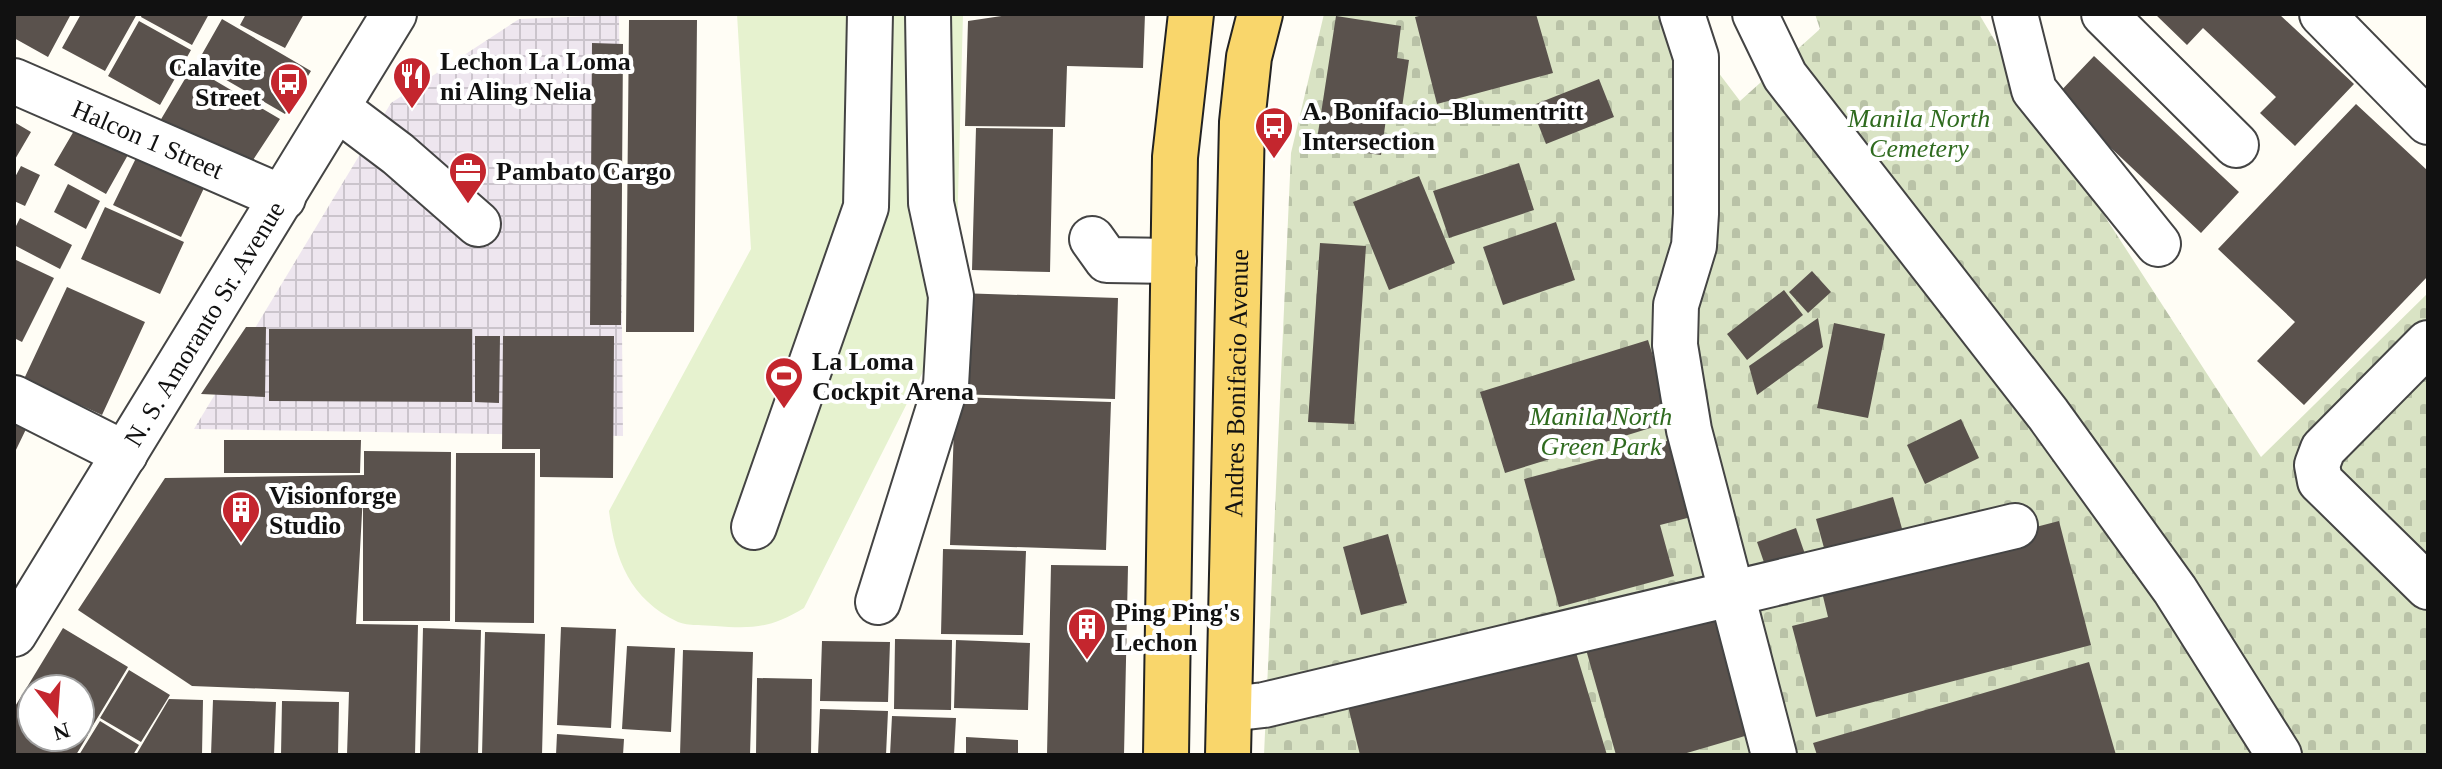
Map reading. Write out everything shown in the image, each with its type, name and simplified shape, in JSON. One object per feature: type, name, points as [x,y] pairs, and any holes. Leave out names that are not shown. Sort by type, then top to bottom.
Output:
[{"type":"main road","points":[[1166,755],[1175,157],[1191,14]]},
{"type":"main road","name":"Andres Bonifacio Avenue","points":[[1228,755],[1242,122],[1249,57],[1260,14]]},
{"type":"street","name":"N. S. Amoranto Sr. Avenue","points":[[14,634],[394,14]]},
{"type":"street","points":[[754,527],[866,207],[870,14]]},
{"type":"street","points":[[878,602],[946,385],[951,296],[931,203],[928,14]]},
{"type":"street","points":[[1682,14],[1696,57],[1696,214],[1694,246],[1676,305],[1675,345],[1689,430],[1774,755]]},
{"type":"street","points":[[1755,14],[1785,76],[2048,414],[2175,590],[2279,755]]},
{"type":"street","points":[[2015,14],[2034,90],[2158,244]]},
{"type":"street","points":[[2104,14],[2236,145]]},
{"type":"street","points":[[2322,14],[2428,122]]},
{"type":"street","name":"Halcon 1 Street","points":[[14,81],[283,198]]},
{"type":"street","points":[[337,108],[398,154],[478,224]]},
{"type":"street","points":[[1092,239],[1107,260],[1174,261]]},
{"type":"street","points":[[2428,343],[2323,449],[2317,465],[2320,481],[2428,587]]},
{"type":"street","points":[[14,398],[125,454]]},
{"type":"street","points":[[1229,709],[1264,705],[2015,526]]},
{"type":"shaded area","points":[[619,15],[623,436],[194,429],[391,103],[519,19]]},
{"type":"green space","name":"La Loma Cockpit Arena","points":[[737,14],[963,14],[955,308],[804,608],[782,620],[761,626],[740,627],[678,622],[648,602],[637,590],[621,562],[609,511],[751,249]]},
{"type":"green space","name":"Manila North Green Park","points":[[1324,14],[1674,14],[1740,101],[1820,29],[1815,14],[1979,14],[2039,115],[2261,457],[2428,293],[2428,755],[1264,755],[1291,153]]},
{"type":"building","points":[[14,14],[71,14],[48,57],[14,38]]},
{"type":"building","points":[[81,14],[137,14],[105,71],[62,48]]},
{"type":"building","points":[[142,14],[209,14],[192,45],[141,17]]},
{"type":"building","points":[[246,14],[304,14],[285,48],[240,25]]},
{"type":"building","points":[[1015,14],[1145,14],[1143,68],[1067,66],[1065,127],[965,126],[968,21]]},
{"type":"building","points":[[1427,14],[1536,14],[1553,73],[1437,104],[1415,17]]},
{"type":"building","points":[[2155,14],[2279,14],[2354,84],[2295,146],[2260,113],[2276,97],[2203,28],[2187,45]]},
{"type":"building","points":[[1336,16],[1401,26],[1397,58],[1409,60],[1400,121],[1386,119],[1381,155],[1316,146]]},
{"type":"building","points":[[222,19],[311,71],[285,114],[197,63]]},
{"type":"building","points":[[629,20],[697,20],[694,332],[626,332]]},
{"type":"building","points":[[139,21],[191,50],[160,105],[108,76]]},
{"type":"building","points":[[592,43],[623,44],[621,325],[590,325]]},
{"type":"building","points":[[2094,56],[2239,192],[2201,233],[2056,96]]},
{"type":"building","points":[[192,67],[280,119],[251,163],[160,121]]},
{"type":"building","points":[[1599,79],[1614,117],[1546,144],[1531,106]]},
{"type":"building","points":[[2356,104],[2428,171],[2428,276],[2304,405],[2257,361],[2295,322],[2218,249]]},
{"type":"building","points":[[14,122],[31,132],[14,161]]},
{"type":"building","points":[[78,124],[129,153],[106,194],[54,165]]},
{"type":"building","points":[[976,128],[1053,129],[1050,272],[972,270]]},
{"type":"building","points":[[137,156],[204,188],[181,237],[113,205]]},
{"type":"building","points":[[1519,163],[1534,210],[1449,238],[1433,191]]},
{"type":"building","points":[[21,166],[40,175],[25,206],[14,201],[14,179]]},
{"type":"building","points":[[1419,176],[1455,263],[1389,290],[1353,202]]},
{"type":"building","points":[[68,184],[100,201],[86,229],[54,212]]},
{"type":"building","points":[[105,207],[184,242],[160,294],[81,259]]},
{"type":"building","points":[[20,218],[72,245],[60,269],[14,245],[14,230]]},
{"type":"building","points":[[1556,222],[1575,280],[1503,305],[1483,247]]},
{"type":"building","points":[[1320,243],[1366,246],[1354,424],[1308,422]]},
{"type":"building","points":[[14,259],[54,278],[22,342],[14,338]]},
{"type":"building","points":[[1812,271],[1831,292],[1808,313],[1789,292]]},
{"type":"building","points":[[67,287],[145,322],[102,415],[24,379]]},
{"type":"building","points":[[1784,290],[1803,315],[1747,360],[1727,334]]},
{"type":"building","points":[[958,293],[1118,298],[1115,399],[955,394]]},
{"type":"building","points":[[1818,318],[1823,347],[1757,395],[1749,366]]},
{"type":"building","points":[[1834,323],[1885,334],[1868,418],[1817,408]]},
{"type":"building","points":[[246,327],[266,327],[265,397],[201,394]]},
{"type":"building","points":[[269,329],[472,329],[472,402],[269,401]]},
{"type":"building","points":[[475,336],[500,336],[499,403],[475,402]]},
{"type":"building","points":[[503,336],[614,336],[613,478],[540,477],[540,449],[502,449]]},
{"type":"building","points":[[1648,340],[1673,421],[1505,473],[1480,392]]},
{"type":"building","points":[[955,397],[1111,402],[1106,550],[950,545]]},
{"type":"building","points":[[14,416],[29,423],[14,454]]},
{"type":"building","points":[[1961,419],[1979,458],[1925,484],[1907,445]]},
{"type":"building","points":[[1682,437],[1703,514],[1660,525],[1674,576],[1559,607],[1524,479]]},
{"type":"building","points":[[224,440],[361,440],[360,473],[224,473]]},
{"type":"building","name":"Visionforge Studio","points":[[364,451],[451,452],[450,621],[363,621],[363,494],[356,624],[418,625],[415,755],[347,755],[349,692],[192,686],[78,610],[165,478],[364,475]]},
{"type":"building","points":[[456,453],[535,453],[534,623],[455,622]]},
{"type":"building","points":[[1893,497],[1903,532],[1826,555],[1816,519]]},
{"type":"building","points":[[2059,521],[2091,645],[1816,717],[1792,626],[1828,617],[1820,584]]},
{"type":"building","points":[[1796,528],[1807,560],[1768,574],[1757,542]]},
{"type":"building","points":[[1388,534],[1407,603],[1361,615],[1343,547]]},
{"type":"building","points":[[943,549],[1026,551],[1023,635],[941,634]]},
{"type":"building","name":"Ping Ping's Lechon","points":[[1051,565],[1128,566],[1124,755],[1047,755]]},
{"type":"building","points":[[1724,599],[1762,731],[1680,755],[1616,755],[1583,639]]},
{"type":"building","points":[[561,627],[616,629],[611,728],[557,725]]},
{"type":"building","points":[[63,628],[128,667],[96,720],[96,673],[36,673]]},
{"type":"building","points":[[423,628],[481,630],[478,755],[420,755]]},
{"type":"building","points":[[485,632],[545,634],[542,755],[482,755]]},
{"type":"building","points":[[1571,636],[1607,755],[1360,755],[1347,702]]},
{"type":"building","points":[[895,639],[952,640],[951,710],[894,709]]},
{"type":"building","points":[[956,640],[1030,643],[1028,710],[954,708]]},
{"type":"building","points":[[822,641],[890,642],[888,702],[820,701]]},
{"type":"building","points":[[627,646],[675,648],[671,732],[622,729]]},
{"type":"building","points":[[683,650],[753,652],[750,755],[680,755]]},
{"type":"building","points":[[2089,662],[2116,755],[1817,755],[1813,743]]},
{"type":"building","points":[[129,670],[170,695],[141,742],[100,718]]},
{"type":"building","points":[[757,678],[812,679],[811,755],[756,755]]},
{"type":"building","points":[[169,699],[203,700],[202,755],[136,755]]},
{"type":"building","points":[[213,700],[276,702],[274,755],[211,755]]},
{"type":"building","points":[[282,701],[339,702],[338,755],[281,755]]},
{"type":"building","points":[[16,705],[16,753],[76,755],[14,755]]},
{"type":"building","points":[[820,709],[888,711],[886,755],[818,755]]},
{"type":"building","points":[[892,716],[956,718],[954,755],[890,755]]},
{"type":"building","points":[[100,721],[139,745],[133,755],[79,755],[96,753],[96,727]]},
{"type":"building","points":[[557,734],[624,739],[623,755],[556,755]]},
{"type":"building","points":[[966,737],[1018,740],[1018,755],[966,755]]},
{"type":"place","name":"Lechon La Loma ni Aling Nelia","points":[[412,110]]},
{"type":"place","name":"Calavite Street","points":[[289,116]]},
{"type":"place","name":"A. Bonifacio–Blumentritt Intersection","points":[[1274,160]]},
{"type":"place","name":"Pambato Cargo","points":[[468,205]]},
{"type":"place","name":"La Loma Cockpit Arena","points":[[784,410]]},
{"type":"place","name":"Visionforge Studio","points":[[241,544]]},
{"type":"place","name":"Ping Ping's Lechon","points":[[1087,661]]},
{"type":"park label","name":"Manila North Cemetery","points":[[1919,133]]}]
